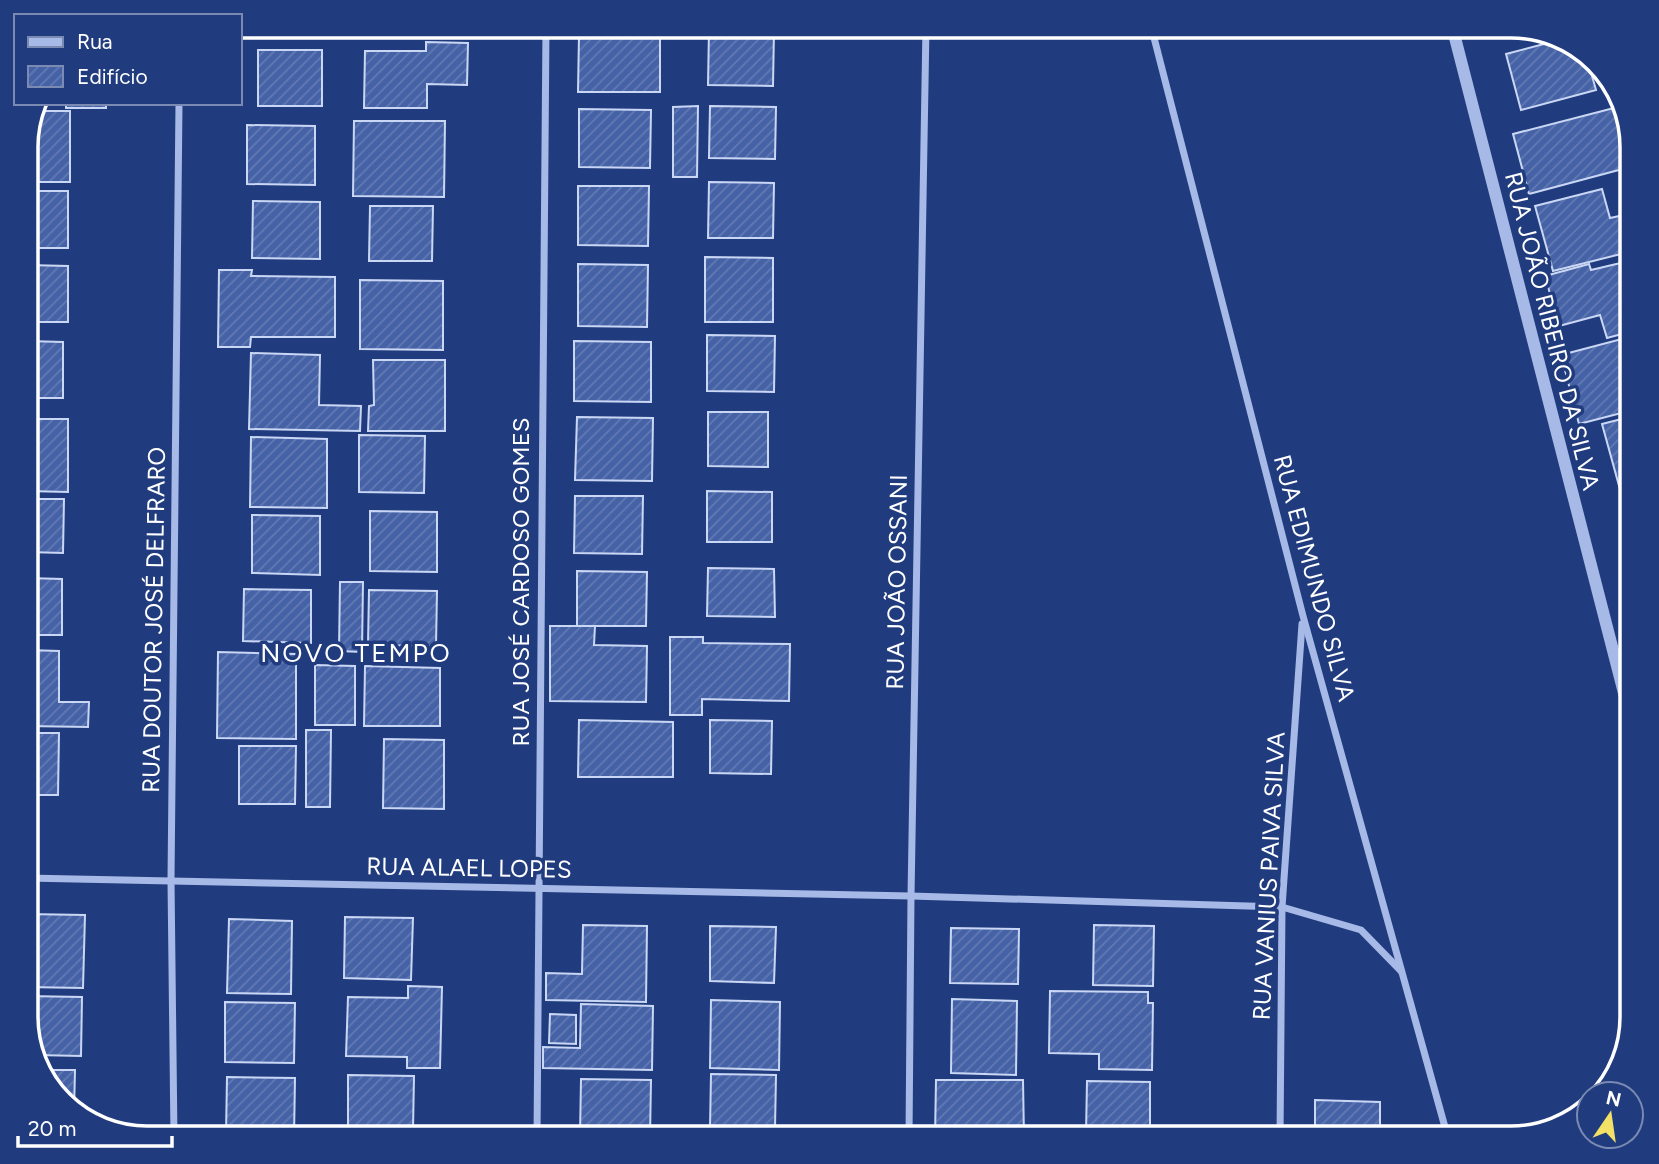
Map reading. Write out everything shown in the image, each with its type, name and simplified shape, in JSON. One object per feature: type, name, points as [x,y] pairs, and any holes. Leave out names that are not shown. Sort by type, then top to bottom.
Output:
[{"type":"street","name":"RUA JOSÉ CARDOSO GOMES","points":[[537,1126],[545,38]]},
{"type":"street","name":"RUA JOÃO OSSANI","points":[[909,1126],[926,38]]},
{"type":"street","name":"RUA EDIMUNDO SILVA","points":[[1154,38],[1303,617],[1445,1126]]},
{"type":"street","name":"RUA JOÃO RIBEIRO DA SILVA","points":[[1455,38],[1620,678]]},
{"type":"street","name":"RUA DOUTOR JOSÉ DELFRARO","points":[[174,1126],[171,880],[179,105]]},
{"type":"street","name":"RUA VANIUS PAIVA SILVA","points":[[1280,1126],[1282,907],[1303,617]]},
{"type":"street","name":"RUA ALAEL LOPES","points":[[39,878],[911,896],[1282,907],[1361,930],[1401,971]]},
{"type":"building","points":[[579,38],[660,38],[660,92],[578,92]]},
{"type":"building","points":[[709,38],[774,38],[773,86],[708,85]]},
{"type":"building","points":[[426,42],[468,43],[467,85],[427,84],[427,108],[364,108],[365,51],[426,51]]},
{"type":"building","points":[[1547,44],[1578,61],[1591,74],[1596,90],[1521,110],[1506,54]]},
{"type":"building","points":[[258,50],[322,50],[322,106],[258,106]]},
{"type":"building","points":[[66,105],[106,105],[106,108],[66,108]]},
{"type":"building","points":[[698,106],[697,177],[673,177],[673,107]]},
{"type":"building","points":[[710,106],[776,107],[775,159],[709,158]]},
{"type":"building","points":[[1613,108],[1618,126],[1620,170],[1529,194],[1513,134]]},
{"type":"building","points":[[579,109],[651,110],[650,168],[579,167]]},
{"type":"building","points":[[45,111],[70,111],[70,182],[39,182],[39,140]]},
{"type":"building","points":[[354,121],[445,121],[444,197],[353,196]]},
{"type":"building","points":[[247,125],[315,126],[315,185],[247,184]]},
{"type":"building","points":[[709,182],[774,183],[773,238],[708,238]]},
{"type":"building","points":[[578,186],[649,186],[648,246],[578,245]]},
{"type":"building","points":[[1602,189],[1610,218],[1620,216],[1620,254],[1553,271],[1535,206]]},
{"type":"building","points":[[39,191],[68,191],[68,248],[39,248]]},
{"type":"building","points":[[253,201],[320,202],[320,259],[252,258]]},
{"type":"building","points":[[370,206],[433,206],[432,261],[369,261]]},
{"type":"building","points":[[705,257],[773,258],[773,322],[705,322]]},
{"type":"building","points":[[1620,263],[1620,334],[1607,338],[1600,315],[1559,326],[1545,276],[1589,264],[1591,270]]},
{"type":"building","points":[[578,264],[648,265],[647,327],[578,326]]},
{"type":"building","points":[[39,265],[68,266],[68,322],[39,322]]},
{"type":"building","points":[[219,270],[252,270],[251,276],[335,277],[335,337],[251,337],[250,347],[218,347]]},
{"type":"building","points":[[360,280],[443,281],[443,350],[360,349]]},
{"type":"building","points":[[707,335],[775,336],[774,392],[707,391]]},
{"type":"building","points":[[1620,339],[1620,413],[1579,424],[1561,355]]},
{"type":"building","points":[[39,341],[63,342],[63,398],[39,398]]},
{"type":"building","points":[[574,341],[651,342],[651,402],[574,401]]},
{"type":"building","points":[[251,353],[320,355],[319,405],[361,406],[360,431],[249,429]]},
{"type":"building","points":[[373,360],[445,360],[445,431],[368,431],[369,406],[374,405]]},
{"type":"building","points":[[708,412],[768,412],[768,467],[708,466]]},
{"type":"building","points":[[577,417],[653,418],[652,481],[575,480]]},
{"type":"building","points":[[39,419],[68,419],[68,492],[39,491]]},
{"type":"building","points":[[1620,419],[1620,489],[1602,424]]},
{"type":"building","points":[[359,435],[425,436],[424,493],[359,492]]},
{"type":"building","points":[[251,437],[327,439],[327,508],[250,507]]},
{"type":"building","points":[[707,491],[772,492],[772,542],[707,542]]},
{"type":"building","points":[[575,496],[643,496],[642,554],[574,553]]},
{"type":"building","points":[[39,499],[64,499],[63,553],[39,552]]},
{"type":"building","points":[[370,511],[437,512],[437,572],[370,571]]},
{"type":"building","points":[[252,515],[320,516],[320,575],[252,573]]},
{"type":"building","points":[[708,568],[774,569],[775,617],[707,616]]},
{"type":"building","points":[[577,571],[647,572],[646,626],[577,626]]},
{"type":"building","points":[[39,578],[62,579],[62,635],[39,635]]},
{"type":"building","points":[[340,582],[363,582],[362,652],[339,651]]},
{"type":"building","points":[[244,589],[311,590],[311,643],[243,641]]},
{"type":"building","points":[[369,590],[437,591],[436,646],[368,645]]},
{"type":"building","points":[[550,626],[595,626],[594,645],[647,646],[646,702],[550,701]]},
{"type":"building","points":[[670,637],[703,637],[703,643],[790,644],[789,701],[702,699],[702,715],[670,715]]},
{"type":"building","points":[[39,650],[59,651],[59,702],[89,702],[88,727],[39,726]]},
{"type":"building","points":[[218,652],[296,654],[296,739],[217,738]]},
{"type":"building","points":[[315,665],[355,666],[355,725],[315,725]]},
{"type":"building","points":[[365,666],[440,668],[440,726],[364,726]]},
{"type":"building","points":[[579,720],[673,722],[673,777],[578,777]]},
{"type":"building","points":[[710,720],[772,721],[771,774],[710,773]]},
{"type":"building","points":[[306,730],[331,730],[330,807],[306,807]]},
{"type":"building","points":[[39,733],[59,733],[58,795],[39,795]]},
{"type":"building","points":[[384,739],[444,740],[444,809],[383,808]]},
{"type":"building","points":[[239,746],[296,746],[295,804],[239,804]]},
{"type":"building","points":[[39,914],[85,915],[83,988],[39,987]]},
{"type":"building","points":[[345,917],[413,918],[411,980],[344,978]]},
{"type":"building","points":[[229,919],[292,921],[291,994],[227,993]]},
{"type":"building","points":[[583,925],[647,926],[646,1002],[546,1000],[546,973],[582,974]]},
{"type":"building","points":[[1094,925],[1154,926],[1153,986],[1093,985]]},
{"type":"building","points":[[710,926],[776,927],[774,983],[710,981]]},
{"type":"building","points":[[951,928],[1019,929],[1018,984],[950,983]]},
{"type":"building","points":[[408,986],[442,987],[440,1068],[407,1068],[407,1057],[346,1056],[348,997],[408,998]]},
{"type":"building","points":[[1050,991],[1148,992],[1148,1003],[1153,1003],[1152,1070],[1099,1069],[1099,1054],[1049,1053]]},
{"type":"building","points":[[39,996],[82,997],[81,1056],[46,1055],[39,1024]]},
{"type":"building","points":[[952,999],[1017,1001],[1016,1075],[951,1073]]},
{"type":"building","points":[[711,1000],[780,1002],[779,1070],[710,1068]]},
{"type":"building","points":[[225,1002],[295,1003],[294,1063],[225,1062]]},
{"type":"building","points":[[581,1004],[653,1006],[652,1070],[543,1068],[543,1047],[580,1048]]},
{"type":"building","points":[[550,1014],[576,1015],[576,1044],[549,1043]]},
{"type":"building","points":[[53,1070],[75,1070],[74,1097]]},
{"type":"building","points":[[711,1074],[776,1075],[775,1126],[710,1126]]},
{"type":"building","points":[[348,1075],[414,1076],[413,1126],[348,1126]]},
{"type":"building","points":[[227,1077],[295,1078],[294,1126],[226,1126]]},
{"type":"building","points":[[581,1079],[651,1080],[650,1126],[580,1126]]},
{"type":"building","points":[[936,1080],[1023,1080],[1024,1126],[935,1126]]},
{"type":"building","points":[[1087,1081],[1150,1082],[1150,1126],[1086,1126]]},
{"type":"building","points":[[1315,1100],[1380,1102],[1380,1126],[1315,1126]]},
{"type":"district","name":"NOVO TEMPO","points":[[356,653]]}]
